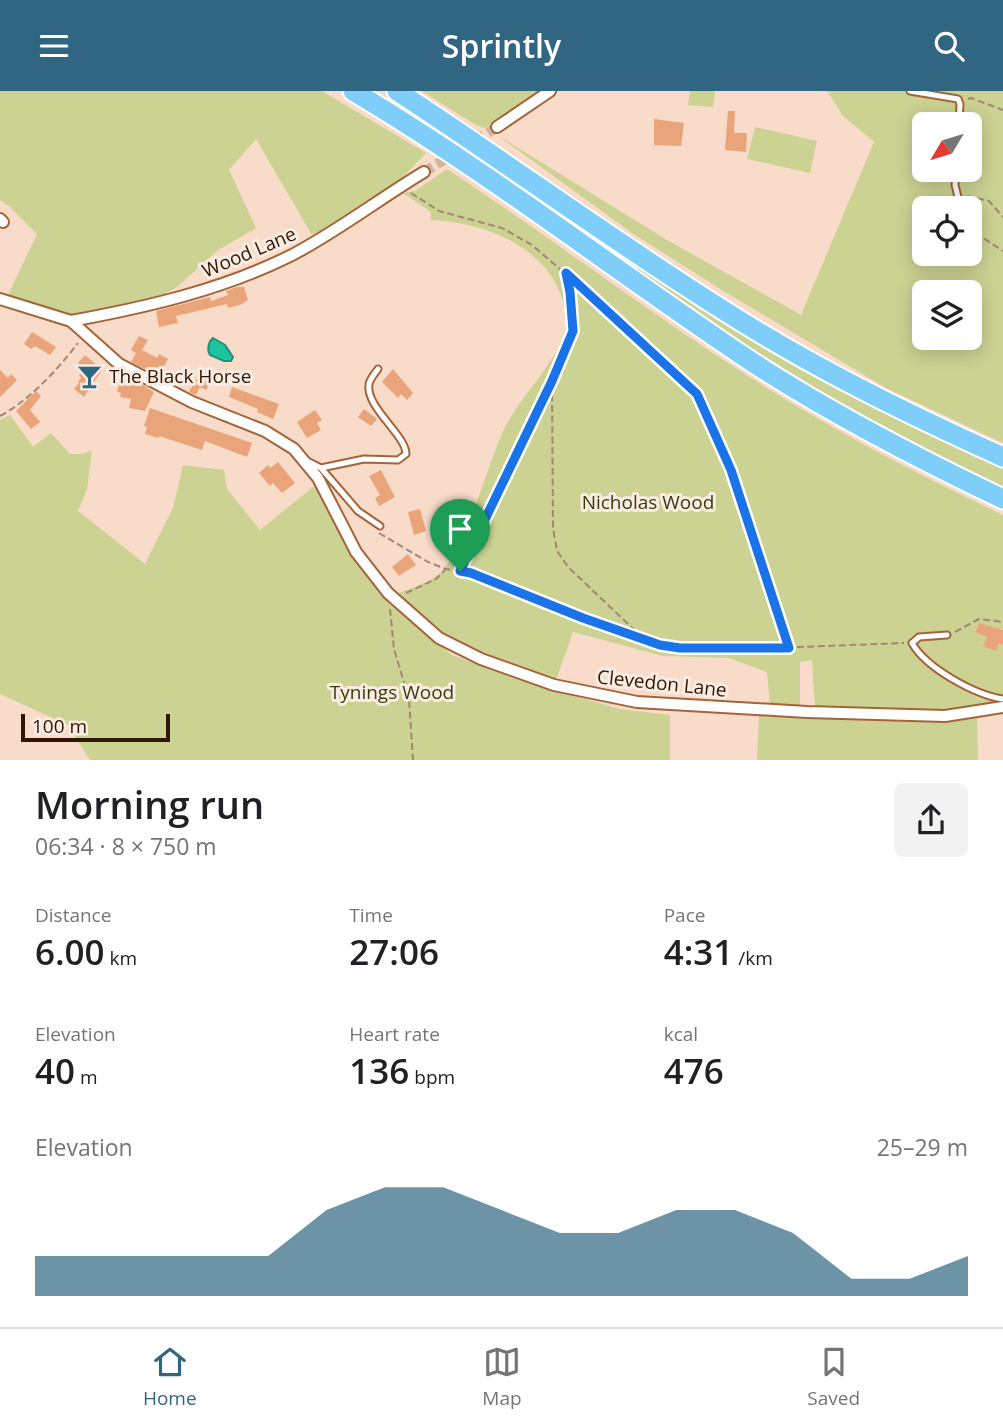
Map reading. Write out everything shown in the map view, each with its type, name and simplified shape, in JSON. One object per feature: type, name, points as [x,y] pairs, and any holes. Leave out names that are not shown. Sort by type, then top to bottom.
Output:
[{"type":"highway","points":[[353,91],[435,142],[755,364],[862,428],[1003,499]]},
{"type":"highway","points":[[397,91],[679,281],[777,343],[924,421],[1003,457]]},
{"type":"street","points":[[498,127],[551,91]]},
{"type":"street","name":"Wood Lane","points":[[71,321],[138,308],[234,281],[292,255],[424,172]]},
{"type":"street","name":"Clevedon Lane","points":[[0,299],[71,321],[119,365],[192,402],[265,431],[294,449],[318,478],[356,552],[393,598],[439,638],[481,659],[554,685],[637,702],[807,712],[945,716],[1003,707]]},
{"type":"lane","points":[[910,91],[960,101],[960,112]]},
{"type":"lane","points":[[321,468],[364,459],[398,460],[406,454],[405,446],[391,429],[369,392],[369,383],[378,369]]},
{"type":"lane","points":[[305,461],[321,468],[358,510],[380,526]]},
{"type":"lane","points":[[947,635],[919,637],[912,643],[919,653],[958,683],[983,695],[1003,699]]},
{"type":"path","points":[[960,101],[971,98],[1003,110]]},
{"type":"path","points":[[400,186],[439,211],[502,228],[532,245],[697,394],[731,470],[789,648]]},
{"type":"path","points":[[982,199],[989,201],[1003,217]]},
{"type":"path","points":[[982,238],[1003,251]]},
{"type":"path","points":[[460,571],[552,381],[573,331],[566,273]]},
{"type":"path","points":[[0,416],[13,408],[63,362],[85,334]]},
{"type":"path","points":[[552,381],[553,528],[557,551],[568,567],[645,640]]},
{"type":"path","points":[[413,760],[409,699],[394,649],[389,603],[393,598],[436,579],[446,569],[471,573],[645,640],[680,648],[789,648],[912,643]]},
{"type":"path","points":[[947,635],[961,631],[979,619],[1003,622]]},
{"type":"green space","points":[[0,91],[322,91],[426,153],[403,177],[335,223],[312,235],[256,139],[229,170],[256,228],[218,250],[177,287],[164,294],[92,312],[67,313],[8,295],[37,234],[0,200]]},
{"type":"green space","points":[[422,91],[540,91],[485,128],[474,124]]},
{"type":"green space","points":[[690,91],[715,91],[713,107],[688,105]]},
{"type":"green space","points":[[827,91],[1003,91],[1003,443],[886,388],[725,292],[632,233],[497,135],[667,240],[801,315],[874,142],[843,116]]},
{"type":"green space","points":[[755,127],[817,141],[810,173],[747,159]]},
{"type":"green space","name":"Nicholas Wood","points":[[447,169],[759,383],[880,453],[1003,515],[1003,628],[1002,630],[979,623],[975,631],[987,637],[984,645],[1003,645],[1003,697],[961,682],[918,648],[917,641],[941,638],[941,633],[914,635],[910,638],[909,646],[914,653],[960,689],[979,698],[1003,704],[968,710],[894,713],[892,708],[885,709],[884,713],[815,708],[812,660],[800,662],[800,706],[770,705],[767,672],[729,658],[663,656],[573,632],[556,680],[457,643],[427,624],[394,595],[433,578],[448,563],[469,522],[507,424],[555,354],[566,326],[563,301],[555,282],[543,265],[528,252],[491,232],[431,220],[431,212],[403,193],[415,191]]},
{"type":"green space","points":[[638,266],[725,323],[815,376],[1003,469],[1003,488],[927,452],[792,376],[634,269]]},
{"type":"green space","name":"Tynings Wood","points":[[10,415],[33,447],[51,433],[70,454],[82,454],[92,450],[87,489],[78,511],[145,564],[173,508],[183,465],[224,470],[227,489],[260,530],[318,483],[354,557],[389,603],[452,655],[519,680],[620,709],[670,715],[670,760],[90,760],[68,725],[0,694],[0,420]]},
{"type":"green space","points":[[759,716],[908,721],[977,716],[978,760],[757,760]]},
{"type":"water","points":[[213,338],[225,345],[233,357],[231,361],[210,355],[208,346]]},
{"type":"building","points":[[728,111],[735,111],[734,133],[747,133],[746,152],[725,150]]},
{"type":"building","points":[[654,119],[684,123],[681,146],[654,145]]},
{"type":"building","points":[[244,287],[248,300],[240,305],[228,308],[227,304],[176,316],[178,323],[159,327],[156,311],[210,297],[211,301],[228,295],[226,291]]},
{"type":"building","points":[[32,332],[56,347],[50,355],[35,346],[31,349],[24,344]]},
{"type":"building","points":[[139,336],[148,340],[142,350],[157,358],[159,354],[168,359],[159,376],[131,362],[136,353],[131,350]]},
{"type":"building","name":"The Black Horse","points":[[85,355],[102,370],[84,397],[74,389],[84,370],[78,363]]},
{"type":"building","points":[[393,369],[413,393],[407,400],[401,394],[398,398],[382,382]]},
{"type":"building","points":[[0,370],[8,378],[11,374],[17,380],[0,397]]},
{"type":"building","points":[[201,371],[213,378],[206,390],[200,387],[196,395],[189,392]]},
{"type":"building","points":[[120,380],[141,384],[154,392],[145,411],[129,408],[131,399],[120,397],[121,393],[117,392]]},
{"type":"building","points":[[232,387],[279,404],[273,419],[257,412],[258,409],[229,397]]},
{"type":"building","points":[[36,391],[41,396],[30,410],[40,422],[31,429],[16,411]]},
{"type":"building","points":[[150,408],[252,443],[247,457],[205,441],[202,450],[145,434],[147,427],[144,426]]},
{"type":"building","points":[[364,409],[377,419],[371,426],[358,417]]},
{"type":"building","points":[[315,410],[322,420],[317,423],[321,430],[307,438],[297,422]]},
{"type":"building","points":[[278,462],[295,483],[282,493],[273,483],[270,486],[259,473],[268,465],[270,468]]},
{"type":"building","points":[[381,470],[395,497],[379,506],[375,498],[380,495],[369,476]]},
{"type":"building","points":[[420,509],[426,531],[414,535],[408,512]]},
{"type":"building","points":[[408,554],[416,565],[399,576],[392,567]]},
{"type":"building","points":[[979,623],[1003,630],[1003,645],[999,644],[996,651],[983,646],[987,637],[975,632]]},
{"type":"tunnel","points":[[424,172],[497,127]]},
{"type":"place","name":"The Black Horse","points":[[89,376]]},
{"type":"route","points":[[566,273],[697,394],[731,470],[789,648],[680,648],[660,645],[460,571],[552,381],[573,331],[566,273]]}]
